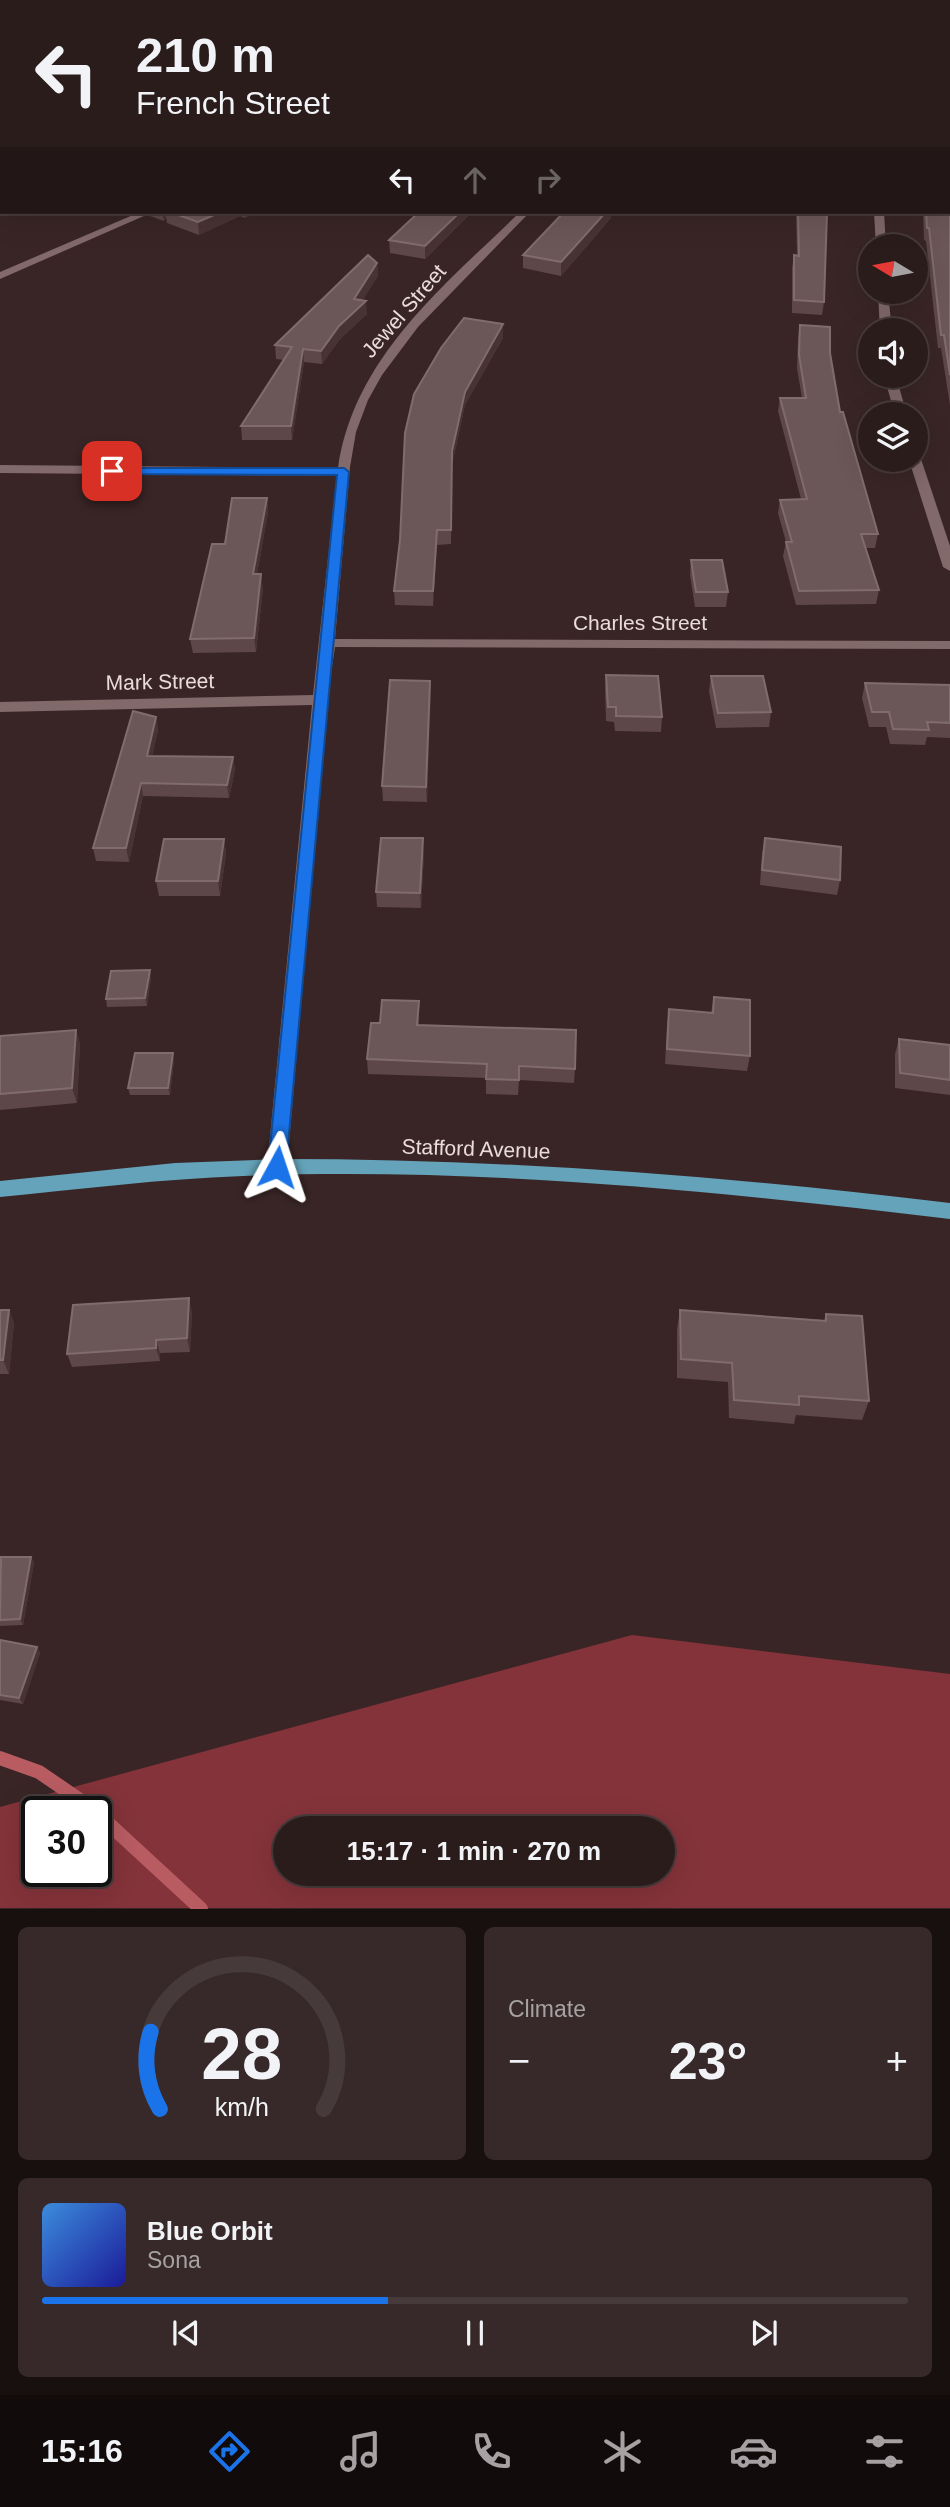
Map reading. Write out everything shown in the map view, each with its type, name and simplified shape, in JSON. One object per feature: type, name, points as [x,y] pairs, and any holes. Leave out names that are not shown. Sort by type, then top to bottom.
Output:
[{"type":"main road","name":"Stafford Avenue","points":[[0,1189],[169,1173],[277,1167],[505,1170],[813,1194],[950,1211]]},
{"type":"street","points":[[0,276],[143,214]]},
{"type":"street","name":"Jewel Street","points":[[277,1167],[344,472],[360,403],[377,372],[409,332],[523,214]]},
{"type":"street","points":[[879,214],[880,234]]},
{"type":"street","points":[[0,469],[344,472]]},
{"type":"street","points":[[919,472],[950,567]]},
{"type":"street","name":"Charles Street","points":[[329,643],[950,645]]},
{"type":"street","name":"Mark Street","points":[[0,707],[320,700]]},
{"type":"shaded area","points":[[632,1635],[950,1674],[950,1908],[0,1908],[0,1807],[21,1801],[21,1887],[112,1887],[112,1796],[40,1796]]},
{"type":"building","points":[[176,214],[216,214],[198,222]]},
{"type":"building","points":[[417,214],[458,214],[425,246],[389,240]]},
{"type":"building","points":[[562,214],[604,214],[561,262],[523,255]]},
{"type":"building","points":[[798,214],[827,214],[824,302],[794,300],[794,255],[799,256]]},
{"type":"building","points":[[926,214],[950,214],[950,375],[944,335],[941,335]]},
{"type":"building","points":[[368,255],[377,263],[354,299],[366,301],[339,326],[321,351],[303,349],[291,426],[241,426],[292,347],[275,345]]},
{"type":"building","points":[[464,318],[503,324],[465,392],[452,451],[451,530],[437,530],[433,591],[394,591],[400,540],[405,433],[414,394],[441,348]]},
{"type":"building","points":[[800,325],[830,327],[830,353],[840,412],[843,412],[858,472],[860,472],[878,534],[861,534],[879,590],[799,591],[786,542],[792,542],[780,500],[807,499],[780,398],[806,398],[799,355]]},
{"type":"building","points":[[232,498],[267,498],[253,574],[261,574],[254,638],[190,639],[212,544],[225,544]]},
{"type":"building","points":[[691,560],[722,560],[728,592],[696,592]]},
{"type":"building","points":[[606,675],[658,676],[662,717],[616,716],[616,707],[608,707]]},
{"type":"building","points":[[711,676],[763,676],[771,712],[718,713]]},
{"type":"building","points":[[390,680],[430,681],[426,787],[382,786]]},
{"type":"building","points":[[865,683],[950,685],[950,723],[927,722],[929,730],[893,729],[889,712],[872,712]]},
{"type":"building","points":[[133,711],[156,717],[147,756],[233,757],[227,785],[141,783],[126,848],[93,848]]},
{"type":"building","points":[[381,838],[423,838],[420,893],[376,892]]},
{"type":"building","points":[[765,838],[841,847],[840,880],[762,870]]},
{"type":"building","points":[[164,839],[224,839],[218,881],[156,881]]},
{"type":"building","points":[[150,970],[145,998],[106,999],[111,971]]},
{"type":"building","points":[[714,997],[750,1000],[750,1056],[667,1049],[669,1009],[713,1013]]},
{"type":"building","points":[[382,1000],[419,1001],[417,1025],[576,1030],[575,1069],[519,1066],[519,1080],[486,1079],[487,1064],[367,1059],[371,1023],[380,1023]]},
{"type":"building","points":[[76,1030],[72,1088],[0,1094],[0,1036]]},
{"type":"building","points":[[899,1039],[950,1045],[950,1080],[900,1073]]},
{"type":"building","points":[[135,1053],[173,1053],[168,1088],[128,1088]]},
{"type":"building","points":[[189,1298],[187,1338],[156,1340],[156,1348],[67,1354],[73,1305]]},
{"type":"building","points":[[0,1310],[9,1310],[3,1360],[0,1360]]},
{"type":"building","points":[[680,1310],[826,1321],[826,1314],[862,1316],[869,1401],[799,1396],[799,1405],[734,1400],[732,1363],[681,1359]]},
{"type":"building","points":[[1,1557],[31,1557],[20,1619],[0,1620]]},
{"type":"building","points":[[0,1640],[37,1647],[19,1698],[0,1695]]},
{"type":"waterway","points":[[0,1758],[39,1772],[74,1796]]},
{"type":"waterway","points":[[112,1827],[201,1909]]},
{"type":"route","points":[[112,471],[344,472],[277,1167]]}]
